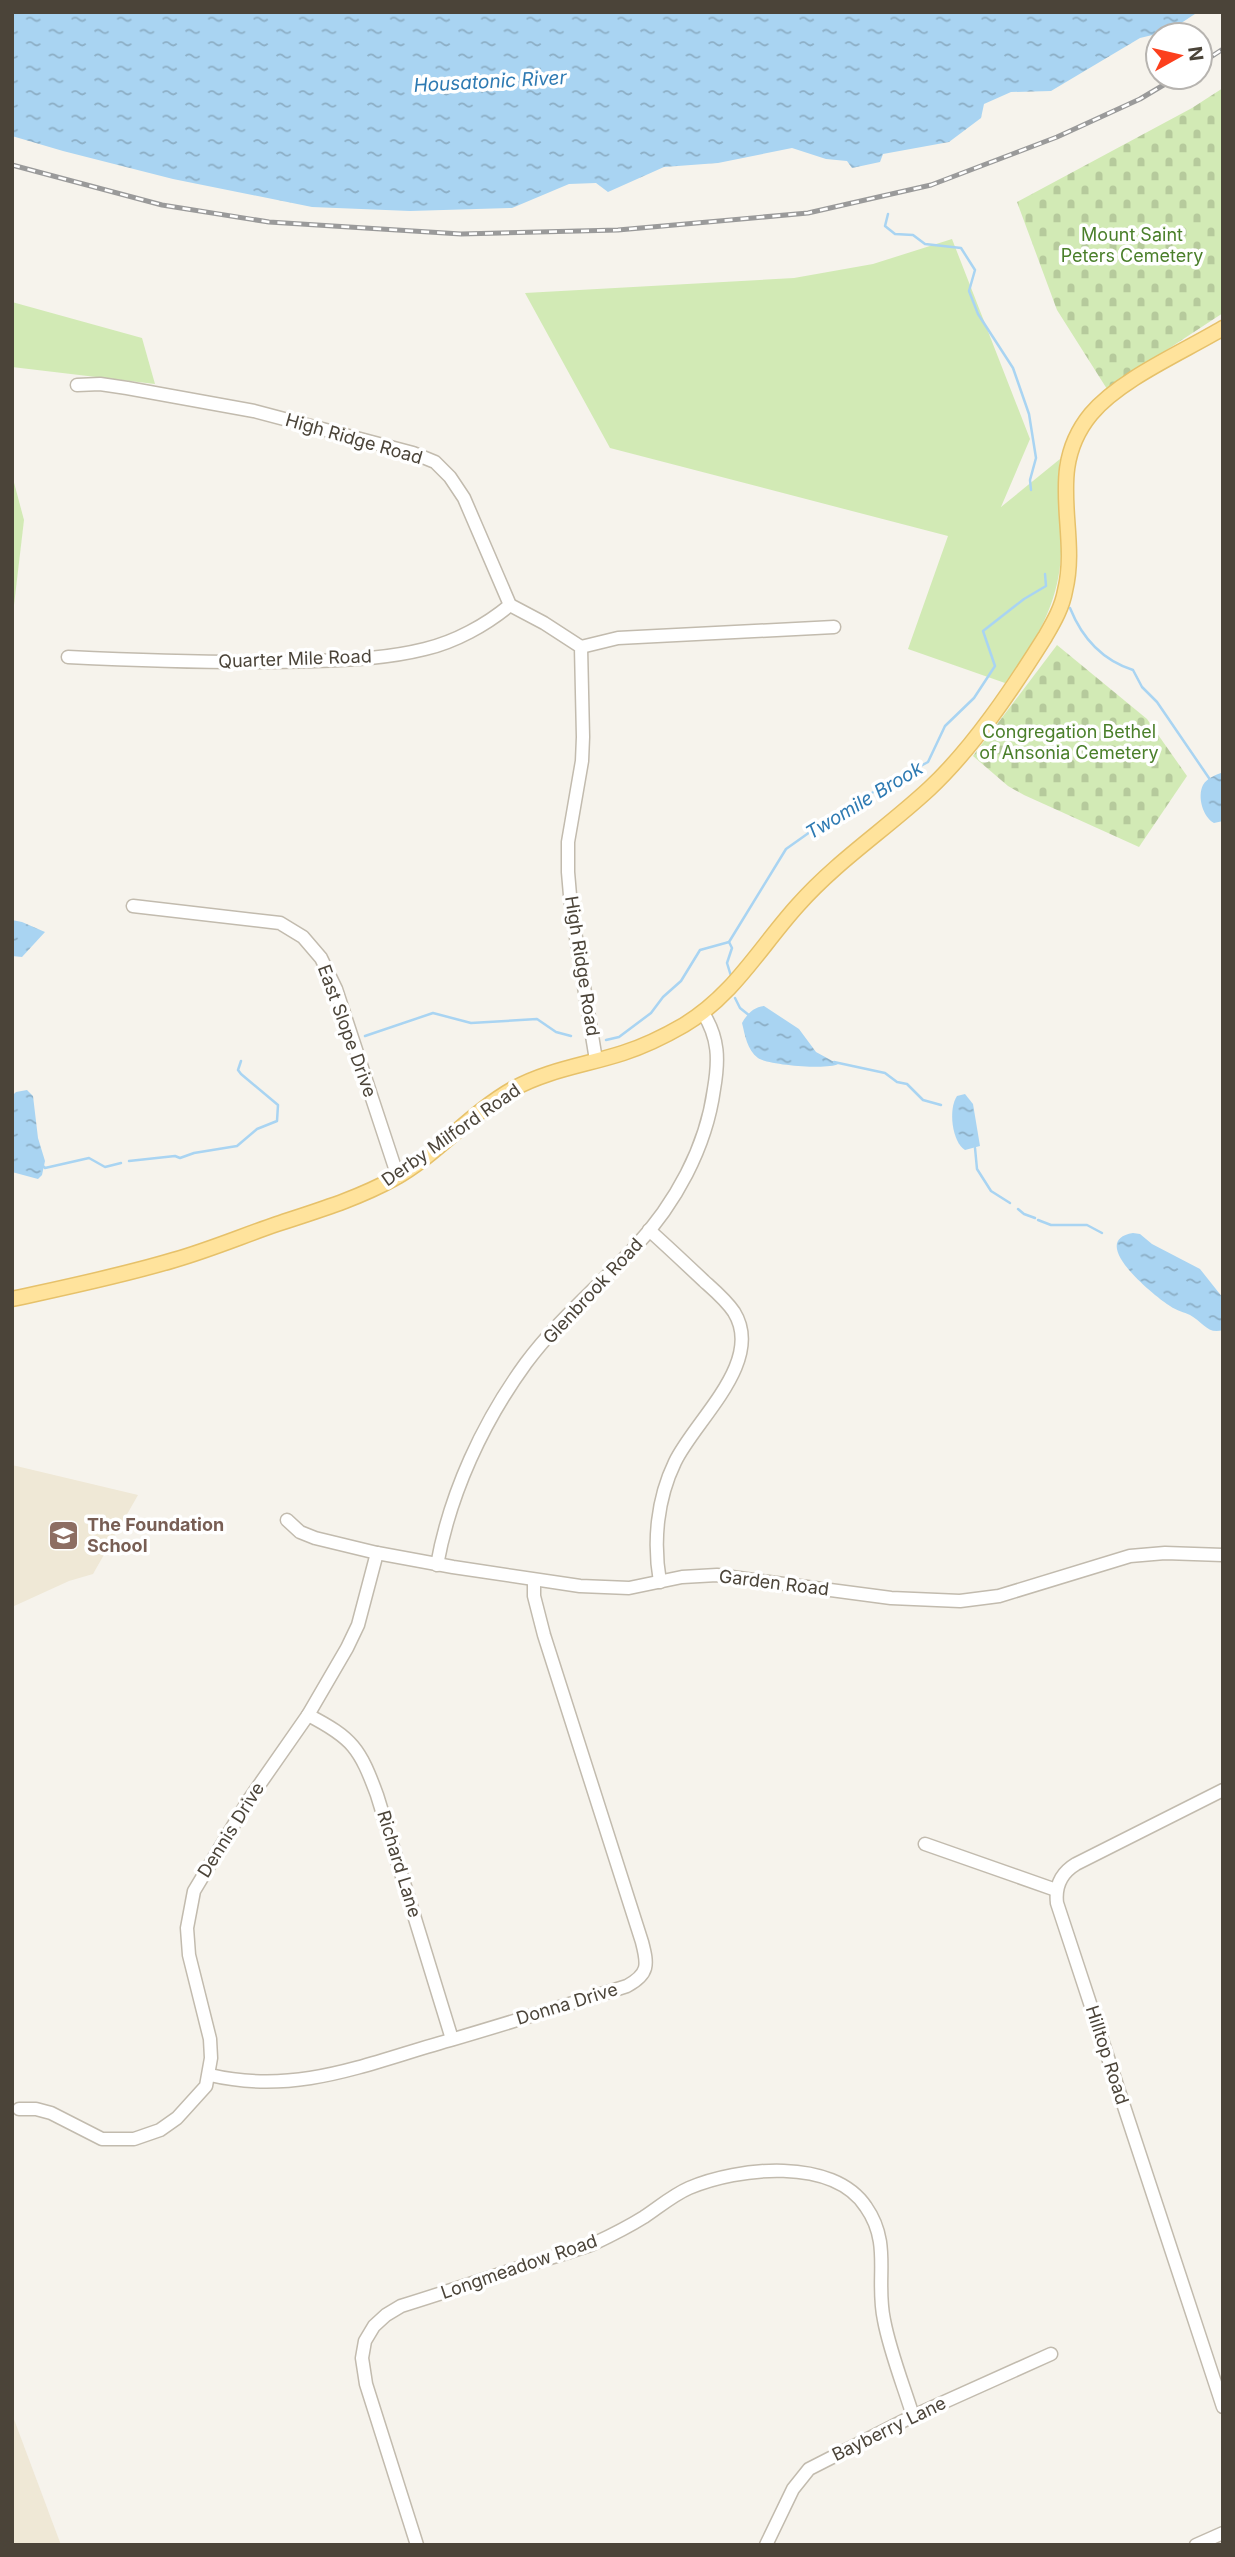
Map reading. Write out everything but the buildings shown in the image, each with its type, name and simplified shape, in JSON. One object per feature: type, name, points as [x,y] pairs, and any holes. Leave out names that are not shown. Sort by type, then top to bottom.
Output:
[{"type":"main road","name":"Derby Milford Road","points":[[12,1299],[179,1259],[343,1202],[398,1177],[514,1088],[546,1074],[643,1046],[703,1013],[741,978],[776,931],[821,881],[944,775],[987,721],[1045,636],[1066,592],[1069,554],[1065,476],[1073,446],[1086,421],[1117,390],[1223,327]]},
{"type":"street","name":"High Ridge Road","points":[[77,385],[100,384],[254,411],[413,453],[435,463],[450,477],[464,498],[510,605]]},
{"type":"street","points":[[510,605],[544,623],[581,648],[618,638],[834,628]]},
{"type":"street","name":"Quarter Mile Road","points":[[68,657],[262,664],[359,659],[425,649],[443,643],[497,616],[510,605]]},
{"type":"street","name":"High Ridge Road","points":[[581,648],[582,761],[568,842],[568,872],[571,907],[596,1060]]},
{"type":"street","name":"East Slope Drive","points":[[133,906],[280,923],[303,937],[321,958],[336,989],[398,1177]]},
{"type":"street","name":"Glenbrook Road","points":[[437,1565],[448,1517],[467,1467],[507,1392],[559,1323],[649,1230],[684,1179],[707,1123],[713,1099],[718,1051],[714,1033],[703,1013]]},
{"type":"street","points":[[649,1230],[726,1302],[739,1322],[742,1338],[736,1367],[674,1463],[656,1529],[660,1582]]},
{"type":"street","name":"Garden Road","points":[[287,1520],[300,1532],[315,1538],[377,1553],[534,1580],[609,1588],[629,1588],[697,1576],[734,1576],[867,1595],[960,1601],[999,1596],[1145,1553],[1223,1555]]},
{"type":"street","name":"Dennis Drive","points":[[210,2076],[210,2039],[189,1955],[187,1928],[194,1891],[248,1801],[308,1715],[358,1625],[377,1553]]},
{"type":"street","name":"Donna Drive","points":[[210,2076],[234,2081],[263,2082],[314,2077],[365,2067],[627,1986],[642,1976],[646,1967],[642,1942],[544,1635],[534,1596],[534,1580]]},
{"type":"street","name":"Richard Lane","points":[[308,1715],[348,1740],[365,1763],[452,2039]]},
{"type":"street","points":[[925,1844],[1056,1891],[1066,1872],[1076,1864],[1223,1790]]},
{"type":"street","name":"Hilltop Road","points":[[1056,1891],[1057,1903],[1223,2407]]},
{"type":"street","points":[[19,2109],[36,2109],[51,2113],[102,2139],[134,2139],[160,2130],[177,2118],[200,2094],[210,2076]]},
{"type":"street","name":"Longmeadow Road","points":[[416,2545],[366,2384],[363,2348],[374,2326],[401,2306],[591,2244],[644,2217],[676,2195],[709,2181],[750,2174],[805,2172],[836,2181],[861,2199],[873,2218],[881,2240],[883,2319],[913,2416]]},
{"type":"street","name":"Bayberry Lane","points":[[766,2545],[793,2489],[806,2471],[913,2416],[1051,2354]]},
{"type":"street","points":[[1196,2545],[1223,2533]]},
{"type":"shaded area","name":"The Foundation School","points":[[12,1465],[138,1495],[93,1574],[69,1581],[12,1607]]},
{"type":"shaded area","points":[[12,2414],[61,2545],[12,2545]]},
{"type":"green space","name":"Mount Saint Peters Cemetery","points":[[1223,88],[1223,313],[1107,389],[1057,310],[1017,202],[1192,108]]},
{"type":"green space","points":[[952,239],[1030,439],[1001,507],[1060,459],[1061,551],[1056,588],[1036,638],[1005,683],[908,649],[948,536],[610,448],[525,293],[794,278],[873,264]]},
{"type":"green space","points":[[12,302],[142,338],[155,384],[12,367]]},
{"type":"green space","points":[[12,475],[24,520],[12,622]]},
{"type":"green space","name":"Congregation Bethel of Ansonia Cemetery","points":[[1057,645],[1147,719],[1187,776],[1139,847],[1024,795],[1008,786],[973,756]]},
{"type":"water","name":"Housatonic River","points":[[12,12],[1198,12],[1184,21],[1144,21],[1144,37],[1051,91],[1011,92],[984,104],[981,118],[949,142],[883,154],[880,162],[852,168],[847,161],[826,159],[792,148],[718,163],[664,167],[608,192],[596,183],[569,184],[512,208],[410,211],[312,207],[173,179],[12,136]]},
{"type":"water","points":[[1223,772],[1223,821],[1214,823],[1204,812],[1201,790],[1207,780]]},
{"type":"water","points":[[12,920],[45,932],[22,957],[12,956]]},
{"type":"water","points":[[764,1006],[799,1029],[816,1052],[838,1064],[823,1067],[798,1066],[764,1061],[754,1055],[745,1037],[742,1023],[751,1012]]},
{"type":"water","points":[[27,1090],[33,1096],[38,1138],[45,1161],[42,1175],[38,1179],[12,1172],[12,1096],[16,1092]]},
{"type":"water","points":[[965,1094],[973,1104],[980,1146],[965,1150],[954,1133],[952,1117],[957,1096]]},
{"type":"water","points":[[1133,1233],[1140,1234],[1152,1244],[1200,1269],[1223,1298],[1223,1330],[1213,1331],[1190,1315],[1173,1308],[1129,1270],[1120,1258],[1117,1247],[1120,1238]]},
{"type":"waterway","name":"Twomile Brook","points":[[888,214],[885,226],[895,234],[913,235],[925,244],[961,248],[975,270],[969,291],[978,314],[1013,368],[1029,414],[1036,458],[1030,480],[1031,490]]},
{"type":"waterway","name":"Twomile Brook","points":[[731,976],[727,963],[732,948],[729,942],[786,849],[841,810],[928,762],[945,726],[974,698],[995,666],[983,631],[1024,599],[1046,586],[1045,574]]},
{"type":"waterway","points":[[1070,608],[1094,646],[1112,660],[1133,670],[1142,687],[1157,702],[1211,781]]},
{"type":"waterway","points":[[606,1040],[619,1037],[651,1013],[663,997],[681,981],[700,950],[729,942]]},
{"type":"waterway","name":"Twomile Brook","points":[[735,998],[740,1008],[750,1016]]},
{"type":"waterway","points":[[365,1036],[433,1013],[471,1023],[537,1019],[556,1032],[571,1036]]},
{"type":"waterway","points":[[129,1161],[175,1156],[180,1158],[237,1146],[257,1129],[277,1121],[278,1105],[241,1074],[238,1070],[241,1061]]},
{"type":"waterway","name":"Twomile Brook","points":[[834,1062],[885,1073],[897,1082],[907,1084],[923,1100],[941,1105]]},
{"type":"waterway","points":[[975,1148],[977,1169],[991,1191],[1010,1203]]},
{"type":"waterway","points":[[42,1165],[45,1168],[89,1158],[105,1167],[121,1163]]},
{"type":"waterway","points":[[1018,1209],[1035,1218]]},
{"type":"waterway","points":[[1038,1220],[1051,1225],[1087,1225],[1102,1233]]},
{"type":"railway","points":[[1214,55],[1223,49]]},
{"type":"railway","points":[[12,165],[162,205],[269,222],[461,234],[618,230],[808,213],[931,185],[1057,137],[1153,91]]},
{"type":"place","name":"The Foundation School","points":[[64,1535]]}]
